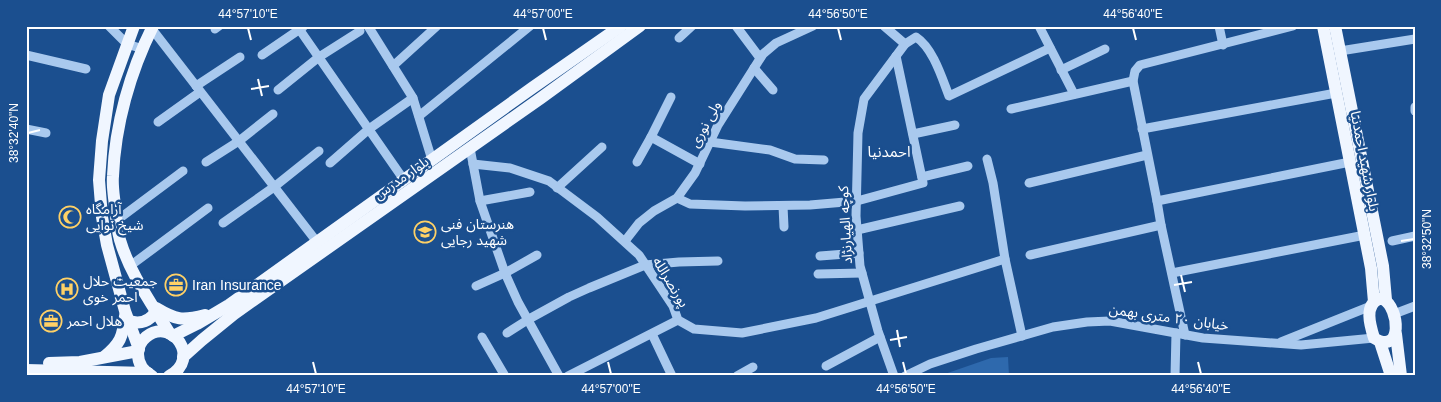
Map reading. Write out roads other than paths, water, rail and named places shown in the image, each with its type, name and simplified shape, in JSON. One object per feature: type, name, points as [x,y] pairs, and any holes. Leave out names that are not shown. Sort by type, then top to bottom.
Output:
[{"type":"main road","points":[[134,26],[109,95],[102,141],[99,180],[107,246],[138,350],[139,362],[142,368],[150,375]]},
{"type":"main road","name":"بلوار مدرس","points":[[172,335],[197,324],[217,312],[621,26]]},
{"type":"main road","name":"بلوار مدرس","points":[[169,376],[177,370],[183,359],[205,338],[234,314],[640,26]]},
{"type":"main road","name":"بلوار شهید احمدنیا","points":[[1323,26],[1377,303]]},
{"type":"main road","name":"بلوار شهید احمدنیا","points":[[1335,26],[1383,266],[1377,303]]},
{"type":"main road","points":[[152,28],[125,97],[116,140],[112,177],[116,221],[120,240],[130,266],[172,335],[182,345],[183,359],[188,376]]},
{"type":"main road","points":[[1390,376],[1370,318],[1377,303],[1390,304],[1394,314],[1401,376]]},
{"type":"main road","points":[[127,316],[135,323],[146,321],[151,318],[155,309]]},
{"type":"main road","points":[[155,309],[179,319],[194,318],[217,312]]},
{"type":"main road","points":[[104,357],[120,341],[127,316]]},
{"type":"main road","points":[[197,324],[192,332],[192,336],[194,338],[205,338]]},
{"type":"main road","points":[[26,363],[80,362],[138,350],[145,338],[157,332],[172,335]]},
{"type":"main road","points":[[1377,340],[1385,342],[1392,340],[1396,334]]},
{"type":"main road","points":[[26,370],[150,375]]},
{"type":"street","points":[[109,26],[127,44],[143,49]]},
{"type":"street","points":[[393,66],[437,26]]},
{"type":"street","points":[[419,116],[530,26]]},
{"type":"street","points":[[679,38],[692,26]]},
{"type":"street","points":[[736,26],[760,58]]},
{"type":"street","points":[[791,26],[797,34]]},
{"type":"street","name":"ولی نوری","points":[[625,241],[639,223],[654,211],[677,198],[696,173],[718,125],[763,54],[776,43],[813,26]]},
{"type":"street","points":[[884,26],[905,44]]},
{"type":"street","points":[[1039,26],[1074,94]]},
{"type":"street","points":[[1219,26],[1223,45]]},
{"type":"street","points":[[1175,376],[1181,334],[1172,273],[1160,225],[1133,81],[1135,71],[1140,65],[1293,26]]},
{"type":"street","points":[[262,55],[300,27],[404,180]]},
{"type":"street","points":[[152,28],[317,242]]},
{"type":"street","points":[[278,90],[319,57],[364,28],[393,66],[413,98],[432,160]]},
{"type":"street","points":[[677,198],[690,204],[783,206],[857,201],[923,183],[896,56],[905,44],[916,37],[920,40],[939,70],[949,96],[1050,48]]},
{"type":"street","points":[[1340,51],[1415,39]]},
{"type":"street","points":[[1061,70],[1105,48]]},
{"type":"street","points":[[26,55],[86,69]]},
{"type":"street","name":"کوچه الهیارنژاد","points":[[894,376],[880,337],[862,273],[857,230],[857,201],[858,133],[864,99],[896,56]]},
{"type":"street","points":[[158,122],[240,57]]},
{"type":"street","points":[[754,68],[774,90]]},
{"type":"street","points":[[1011,109],[1133,81]]},
{"type":"street","points":[[1142,129],[1336,92]]},
{"type":"street","points":[[637,162],[671,97]]},
{"type":"street","points":[[330,163],[369,129],[413,98]]},
{"type":"street","points":[[206,162],[239,141],[273,114]]},
{"type":"street","points":[[912,134],[955,125]]},
{"type":"street","points":[[26,128],[46,133]]},
{"type":"street","points":[[651,136],[700,164]]},
{"type":"street","points":[[710,142],[770,150],[795,159],[824,160]]},
{"type":"street","points":[[558,188],[602,147]]},
{"type":"street","points":[[470,148],[480,201],[505,273],[518,302],[559,376]]},
{"type":"street","points":[[223,222],[319,151]]},
{"type":"street","points":[[1029,183],[1147,155]]},
{"type":"street","points":[[987,159],[993,183],[1005,258],[1022,336]]},
{"type":"street","points":[[1157,201],[1350,162]]},
{"type":"street","name":"پورنصرالله","points":[[473,164],[510,168],[549,181],[625,241],[639,256],[673,306],[678,320],[694,329],[742,333],[816,318],[1005,258]]},
{"type":"street","points":[[922,177],[968,166]]},
{"type":"street","points":[[116,221],[184,171]]},
{"type":"street","points":[[480,201],[530,192]]},
{"type":"street","points":[[783,206],[784,227]]},
{"type":"street","points":[[857,230],[960,206]]},
{"type":"street","points":[[130,266],[208,208]]},
{"type":"street","points":[[1030,255],[1160,225]]},
{"type":"street","points":[[1172,273],[1364,235]]},
{"type":"street","points":[[1392,241],[1415,236]]},
{"type":"street","points":[[820,256],[859,254]]},
{"type":"street","points":[[476,286],[505,273],[537,255]]},
{"type":"street","points":[[507,333],[529,319],[589,288],[645,265],[718,261]]},
{"type":"street","points":[[818,274],[862,273]]},
{"type":"street","name":"خیابان ۲۰ متری بهمن","points":[[905,376],[930,364],[1053,327],[1086,322],[1110,321],[1203,338],[1278,344],[1377,303]]},
{"type":"street","points":[[1394,314],[1415,306]]},
{"type":"street","points":[[568,376],[678,320]]},
{"type":"street","points":[[652,334],[672,376]]},
{"type":"street","points":[[482,337],[506,376]]},
{"type":"street","points":[[826,366],[880,337]]},
{"type":"street","points":[[1278,344],[1301,345],[1377,340]]},
{"type":"street","points":[[737,376],[754,367]]},
{"type":"place","name":"آرامگاه شیخ نوایی","points":[[70,217]]},
{"type":"place","name":"هنرستان فنی شهید رجایی","points":[[425,232]]},
{"type":"place","name":"Iran Insurance","points":[[176,285]]},
{"type":"place","name":"جمعیت حلال احمر خوی","points":[[67,289]]},
{"type":"place","name":"هلال احمر","points":[[51,321]]},
{"type":"district","name":"احمدنیا","points":[[889,152]]}]
